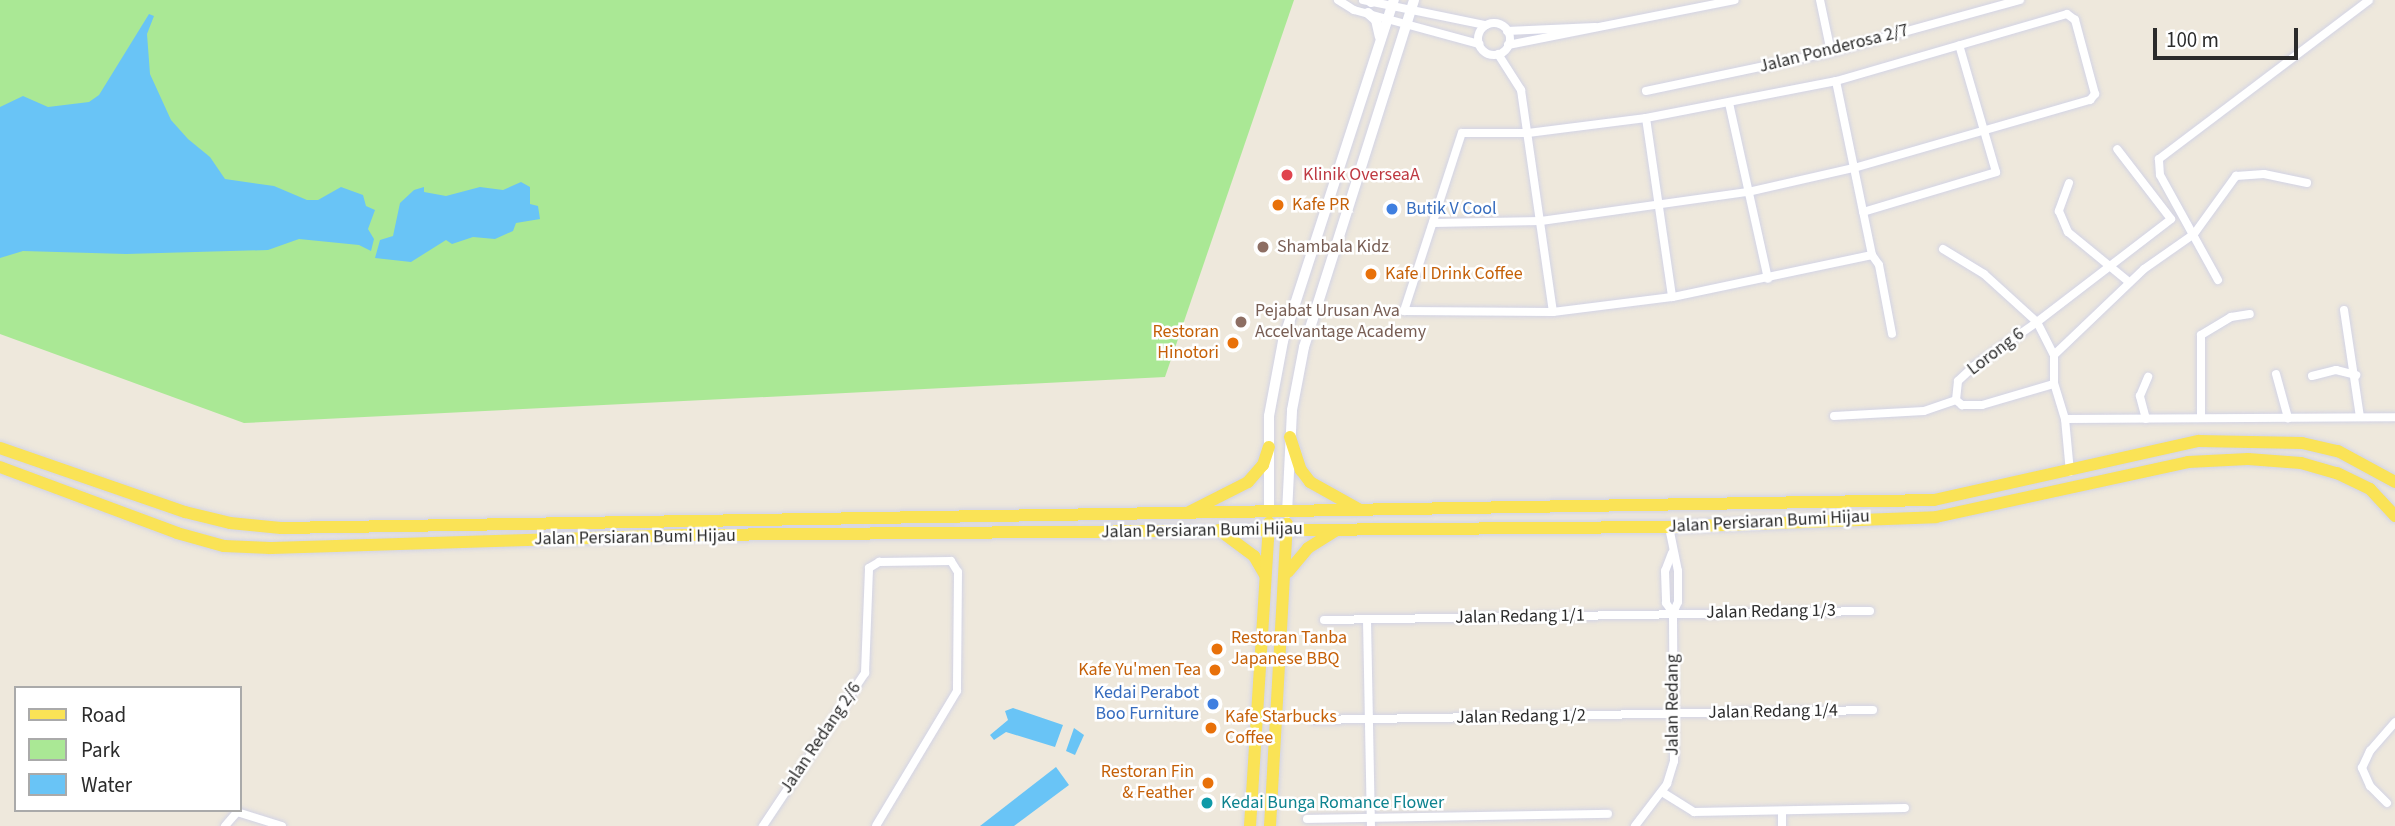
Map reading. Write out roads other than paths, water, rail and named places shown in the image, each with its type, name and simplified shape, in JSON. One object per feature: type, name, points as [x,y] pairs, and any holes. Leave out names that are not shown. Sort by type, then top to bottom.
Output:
[{"type":"main road","points":[[1250,826],[1267,579],[1269,416],[1283,341],[1394,2]]},
{"type":"main road","points":[[1370,4],[1380,40]]},
{"type":"main road","points":[[1270,826],[1287,572],[1290,437],[1304,347],[1413,4]]},
{"type":"main road","points":[[1290,437],[1301,470],[1310,482],[1360,510]]},
{"type":"main road","name":"Jalan Persiaran Bumi Hijau","points":[[0,448],[185,512],[230,523],[281,528],[794,518],[1180,516],[1360,510],[1942,500],[2186,443],[2248,440],[2302,443],[2338,451],[2395,482]]},
{"type":"main road","points":[[1180,516],[1248,482],[1263,465],[1269,447]]},
{"type":"main road","name":"Jalan Persiaran Bumi Hijau","points":[[0,467],[224,546],[792,535],[1669,527],[1936,517],[2188,462],[2235,460],[2301,463],[2337,473],[2370,489],[2395,516]]},
{"type":"main road","points":[[1669,527],[1678,512],[1717,505]]},
{"type":"main road","points":[[1611,506],[1665,514],[1669,527]]},
{"type":"main road","points":[[911,535],[912,517]]},
{"type":"main road","points":[[792,535],[799,525],[794,518]]},
{"type":"main road","points":[[1287,572],[1308,548],[1340,528]]},
{"type":"main road","points":[[1219,530],[1254,556],[1267,579]]},
{"type":"street","points":[[1338,0],[1370,4],[1413,4],[1485,25],[1496,23],[1507,31],[1551,27],[1602,28]]},
{"type":"street","points":[[1370,4],[1389,17],[1479,44],[1488,54],[1498,54],[1508,45],[1552,39],[1735,0]]},
{"type":"street","points":[[1820,0],[1831,52]]},
{"type":"street","name":"Jalan Ponderosa 2/7","points":[[1646,91],[1831,52],[2020,0]]},
{"type":"street","points":[[2218,280],[2160,176],[2159,159],[2369,0]]},
{"type":"street","points":[[1438,31],[1445,13]]},
{"type":"street","points":[[1433,223],[1541,221],[1658,208],[1748,192],[1854,168],[2090,100],[2095,90],[2075,20],[2067,14],[1836,81],[1729,103],[1646,118],[1528,133],[1462,133],[1404,311],[1553,312],[1672,297],[1768,279],[1872,255]]},
{"type":"street","points":[[1479,44],[1485,25]]},
{"type":"street","points":[[1551,27],[1552,39]]},
{"type":"street","points":[[1531,28],[1531,42]]},
{"type":"street","points":[[1507,31],[1508,45]]},
{"type":"street","points":[[1863,212],[1991,177],[1996,172],[1959,45]]},
{"type":"street","points":[[1498,54],[1521,90],[1553,312]]},
{"type":"street","points":[[1836,81],[1872,255],[1879,265],[1892,334]]},
{"type":"street","points":[[1729,103],[1768,279]]},
{"type":"street","points":[[1646,118],[1672,297]]},
{"type":"street","points":[[1943,249],[1984,274],[2037,323],[2171,219],[2117,149]]},
{"type":"street","points":[[2070,472],[2065,419],[2054,384],[2054,355],[2129,282],[2194,234],[2236,176],[2264,174],[2307,183]]},
{"type":"street","points":[[2069,183],[2060,199],[2063,222],[2077,242],[2108,270],[2129,282]]},
{"type":"street","points":[[2344,310],[2356,375],[2360,417]]},
{"type":"street","points":[[2201,417],[2201,335],[2231,317],[2250,314]]},
{"type":"street","name":"Lorong 6","points":[[2054,355],[2037,323],[1958,381],[1956,400],[1962,405],[1982,405],[2054,384]]},
{"type":"street","points":[[2312,376],[2336,370],[2356,375]]},
{"type":"street","points":[[2276,374],[2288,418]]},
{"type":"street","points":[[2146,419],[2140,396],[2148,377]]},
{"type":"street","points":[[1835,416],[1924,411],[1956,400]]},
{"type":"street","points":[[2065,419],[2395,417]]},
{"type":"street","name":"Jalan Redang","points":[[1635,826],[1662,792],[1674,761],[1673,613],[1678,602],[1678,571],[1672,554],[1669,527]]},
{"type":"street","name":"Jalan Redang","points":[[1672,554],[1665,571],[1666,603],[1673,613]]},
{"type":"street","name":"Jalan Redang 2/6","points":[[763,826],[865,673],[869,568],[879,562],[956,565],[957,691],[876,826]]},
{"type":"street","name":"Jalan Redang 1/3","points":[[1673,613],[1870,611]]},
{"type":"street","name":"Jalan Redang 1/1","points":[[1324,621],[1673,613]]},
{"type":"street","points":[[1367,620],[1371,821]]},
{"type":"street","name":"Jalan Redang 1/4","points":[[1674,714],[1873,710]]},
{"type":"street","name":"Jalan Redang 1/2","points":[[1368,719],[1674,714]]},
{"type":"street","points":[[1313,720],[1368,719]]},
{"type":"street","points":[[2388,803],[2370,786],[2362,768],[2370,751],[2395,722]]},
{"type":"street","points":[[1662,792],[1694,812],[1905,808]]},
{"type":"street","points":[[1782,811],[1782,826]]},
{"type":"street","points":[[225,826],[236,812]]},
{"type":"street","points":[[240,812],[282,826]]},
{"type":"street","points":[[1307,818],[1371,821],[1608,814]]},
{"type":"water","points":[[149,14],[154,16],[147,34],[150,74],[171,120],[210,157],[225,179],[274,186],[307,200],[318,200],[341,187],[363,195],[366,206],[375,210],[368,229],[374,239],[371,251],[359,245],[299,239],[268,250],[126,254],[23,251],[0,258],[0,107],[23,96],[48,107],[89,102],[99,95]]},
{"type":"water","points":[[521,182],[530,187],[530,204],[538,206],[540,219],[516,223],[513,231],[495,239],[473,237],[452,244],[446,240],[411,262],[375,258],[380,240],[393,236],[400,203],[414,190],[424,187],[424,192],[446,196],[480,187],[503,190]]},
{"type":"water","points":[[1013,708],[1063,725],[1055,747],[1006,732],[994,740],[990,735],[1008,720],[1005,711]]},
{"type":"water","points":[[1074,728],[1084,735],[1075,755],[1066,751]]},
{"type":"water","points":[[1056,767],[1069,785],[1014,826],[980,826]]},
{"type":"place","name":"Klinik OverseaA","points":[[1287,175]]},
{"type":"place","name":"Kafe PR","points":[[1278,205]]},
{"type":"place","name":"Butik V Cool","points":[[1392,209]]},
{"type":"place","name":"Shambala Kidz","points":[[1263,247]]},
{"type":"place","name":"Kafe I Drink Coffee","points":[[1371,274]]},
{"type":"place","name":"Pejabat Urusan Ava Accelvantage Academy","points":[[1241,322]]},
{"type":"place","name":"Restoran Hinotori","points":[[1233,343]]},
{"type":"place","name":"Restoran Tanba Japanese BBQ","points":[[1217,649]]},
{"type":"place","name":"Kafe Yu'men Tea","points":[[1215,670]]},
{"type":"place","name":"Kedai Perabot Boo Furniture","points":[[1213,704]]},
{"type":"place","name":"Kafe Starbucks Coffee","points":[[1211,728]]},
{"type":"place","name":"Restoran Fin & Feather","points":[[1208,783]]},
{"type":"place","name":"Kedai Bunga Romance Flower","points":[[1207,803]]}]
